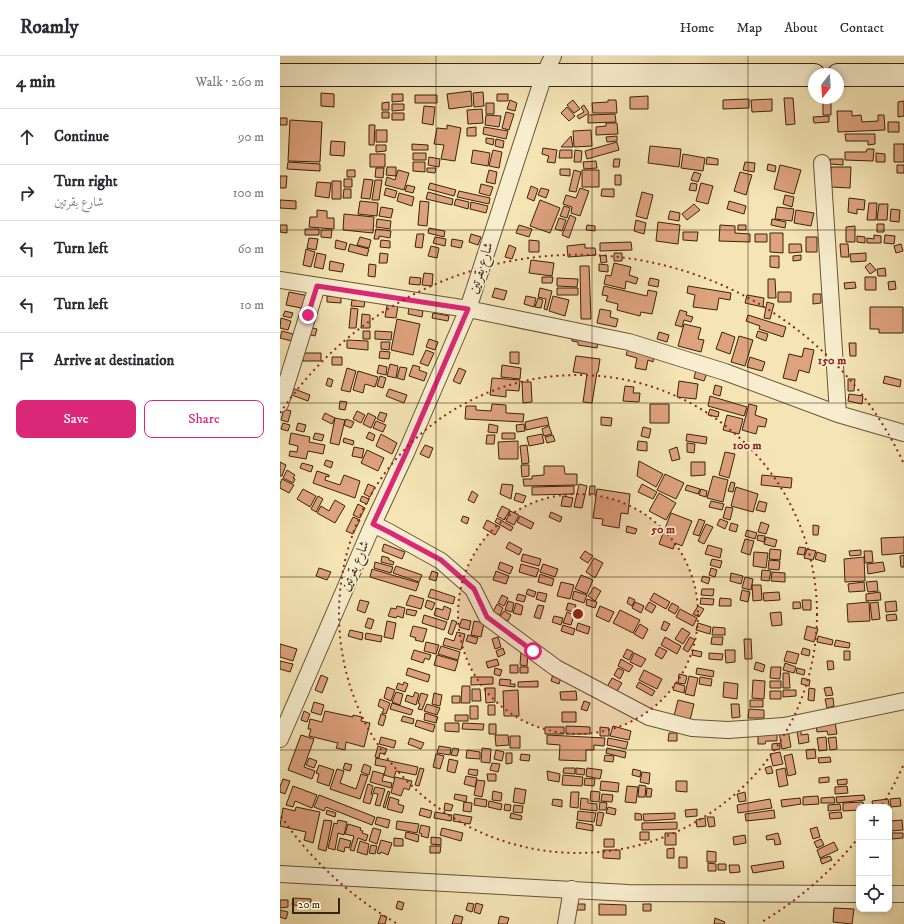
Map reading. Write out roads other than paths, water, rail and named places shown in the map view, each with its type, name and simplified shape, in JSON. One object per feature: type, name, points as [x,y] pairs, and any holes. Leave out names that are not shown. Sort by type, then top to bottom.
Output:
[{"type":"street","points":[[280,75],[549,65],[808,75]]},
{"type":"street","name":"شارع بقرتين","points":[[280,739],[468,309],[549,65]]},
{"type":"street","points":[[844,75],[904,75]]},
{"type":"street","points":[[822,162],[838,414]]},
{"type":"street","points":[[280,280],[468,309],[629,342],[725,372],[838,414],[904,433]]},
{"type":"street","points":[[280,404],[317,286]]},
{"type":"street","points":[[373,524],[441,560],[474,589],[487,617],[556,668],[649,716],[692,728],[728,730],[784,726],[904,701]]},
{"type":"street","points":[[280,874],[628,893],[856,894]]},
{"type":"street","points":[[566,924],[572,889]]},
{"type":"street","points":[[892,894],[904,894]]}]
